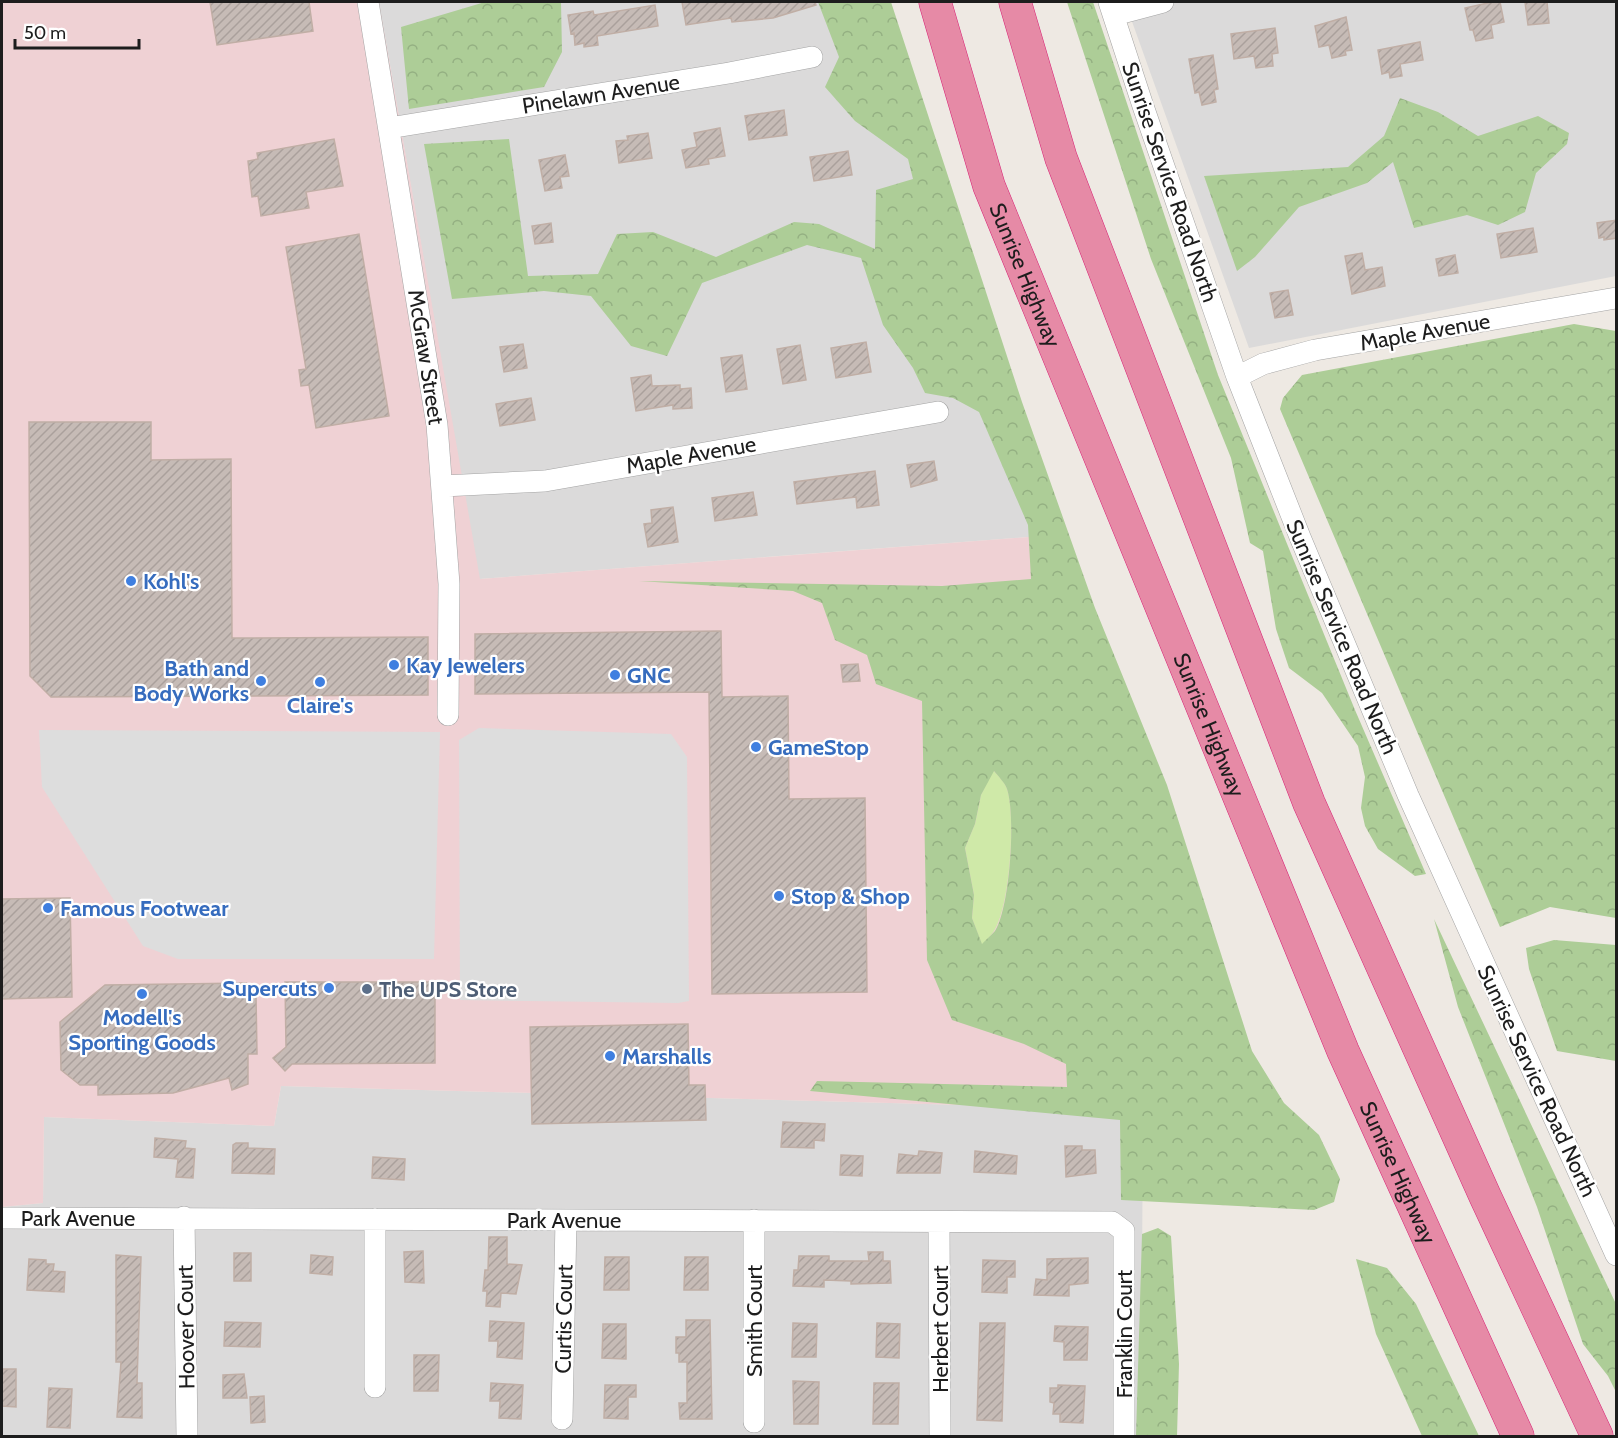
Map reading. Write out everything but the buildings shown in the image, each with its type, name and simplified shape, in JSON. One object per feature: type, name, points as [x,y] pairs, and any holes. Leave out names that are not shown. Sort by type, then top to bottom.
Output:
[{"type":"highway","name":"Sunrise Highway","points":[[935,2],[989,186],[1343,1051],[1518,1437]]},
{"type":"highway","points":[[1015,2],[1061,158],[1309,803],[1485,1196],[1597,1437]]},
{"type":"street","name":"McGraw Street","points":[[368,2],[433,397],[443,486],[449,584],[448,715]]},
{"type":"street","points":[[1111,8],[1163,2]]},
{"type":"street","name":"Sunrise Service Road North","points":[[1111,8],[1237,377],[1408,795],[1617,1255]]},
{"type":"street","name":"Pinelawn Avenue","points":[[389,128],[729,73],[813,57]]},
{"type":"street","name":"Maple Avenue","points":[[1237,377],[1263,364],[1315,350],[1617,298]]},
{"type":"street","name":"Maple Avenue","points":[[443,486],[544,481],[938,412]]},
{"type":"street","name":"Hoover Court","points":[[184,1217],[187,1437]]},
{"type":"street","name":"Park Avenue","points":[[2,1218],[939,1222],[1091,1220],[1112,1222],[1124,1232]]},
{"type":"street","points":[[375,1219],[375,1387]]},
{"type":"street","name":"Curtis Court","points":[[562,1419],[566,1220]]},
{"type":"street","name":"Smith Court","points":[[754,1220],[754,1422]]},
{"type":"street","name":"Herbert Court","points":[[939,1222],[940,1437]]},
{"type":"street","name":"Franklin Court","points":[[1124,1232],[1124,1437]]},
{"type":"shaded area","points":[[2,2],[379,2],[480,579],[1054,535],[1143,1110],[281,1086],[274,1126],[44,1117],[43,1203],[2,1207]]},
{"type":"shaded area","points":[[379,2],[879,2],[1054,535],[479,579]]},
{"type":"shaded area","points":[[1125,2],[1616,2],[1616,276],[1249,348]]},
{"type":"shaded area","points":[[479,728],[671,734],[687,757],[689,1001],[678,1003],[460,1000],[459,740]]},
{"type":"shaded area","points":[[39,730],[440,732],[434,959],[178,959],[143,946],[42,787]]},
{"type":"shaded area","points":[[281,1086],[1143,1110],[1141,1436],[2,1436],[2,1207],[43,1203],[44,1117],[274,1126]]},
{"type":"green space","points":[[485,2],[561,2],[562,52],[544,87],[409,109],[401,27]]},
{"type":"green space","points":[[818,2],[891,2],[1022,402],[1095,608],[1167,785],[1252,1051],[1284,1103],[1319,1135],[1340,1179],[1334,1202],[1314,1210],[1121,1200],[1120,1120],[810,1091],[817,1081],[1067,1087],[1066,1064],[1024,1044],[952,1020],[927,960],[922,701],[876,684],[867,655],[835,640],[822,603],[793,591],[639,581],[942,586],[1031,579],[1028,525],[979,412],[953,398],[925,393],[913,368],[883,325],[861,258],[807,245],[702,283],[667,356],[631,346],[591,296],[544,291],[452,299],[424,144],[509,139],[528,276],[598,274],[617,234],[653,232],[716,257],[794,222],[819,224],[875,249],[876,190],[913,179],[908,159],[855,121],[825,87],[839,57]],"holes":[[[994,771],[1006,787],[1010,802],[1010,861],[1000,919],[995,931],[982,944],[972,918],[974,895],[965,848],[975,824],[981,795]]]},
{"type":"green space","points":[[1067,2],[1093,2],[1218,375],[1355,710],[1426,874],[1415,876],[1378,849],[1365,826],[1361,808],[1365,777],[1358,746],[1322,693],[1289,668],[1276,629],[1263,551],[1250,543],[1231,458],[1151,259]]},
{"type":"green space","points":[[1400,98],[1438,112],[1478,136],[1538,116],[1569,133],[1567,144],[1536,173],[1525,212],[1498,225],[1467,215],[1414,228],[1393,162],[1367,183],[1299,207],[1255,257],[1237,271],[1204,176],[1348,167],[1384,136]]},
{"type":"green space","points":[[1574,324],[1616,331],[1616,918],[1550,907],[1500,927],[1280,409],[1283,398],[1302,375]]},
{"type":"green space","points":[[993,770],[1006,786],[1010,802],[1010,861],[1000,919],[993,933],[982,945],[972,918],[974,895],[965,848],[975,824],[981,795]]},
{"type":"green space","points":[[1434,919],[1616,1304],[1616,1392],[1608,1376],[1583,1344],[1537,1207],[1458,1007]]},
{"type":"green space","points":[[1554,940],[1616,945],[1616,1061],[1557,1051],[1529,969],[1526,948]]},
{"type":"green space","points":[[1158,1228],[1171,1236],[1179,1364],[1177,1436],[1136,1436],[1142,1234]]},
{"type":"green space","points":[[1356,1259],[1387,1268],[1416,1304],[1479,1436],[1422,1436],[1376,1334]]},
{"type":"place","name":"Kohl's","points":[[131,581]]},
{"type":"place","name":"Kay Jewelers","points":[[394,665]]},
{"type":"place","name":"GNC","points":[[615,675]]},
{"type":"place","name":"Bath and Body Works","points":[[261,681]]},
{"type":"place","name":"Claire's","points":[[320,682]]},
{"type":"place","name":"GameStop","points":[[756,747]]},
{"type":"place","name":"Stop & Shop","points":[[779,896]]},
{"type":"place","name":"Famous Footwear","points":[[48,908]]},
{"type":"place","name":"Supercuts","points":[[329,988]]},
{"type":"place","name":"The UPS Store","points":[[367,989]]},
{"type":"place","name":"Modell's Sporting Goods","points":[[142,994]]},
{"type":"place","name":"Marshalls","points":[[610,1056]]}]
